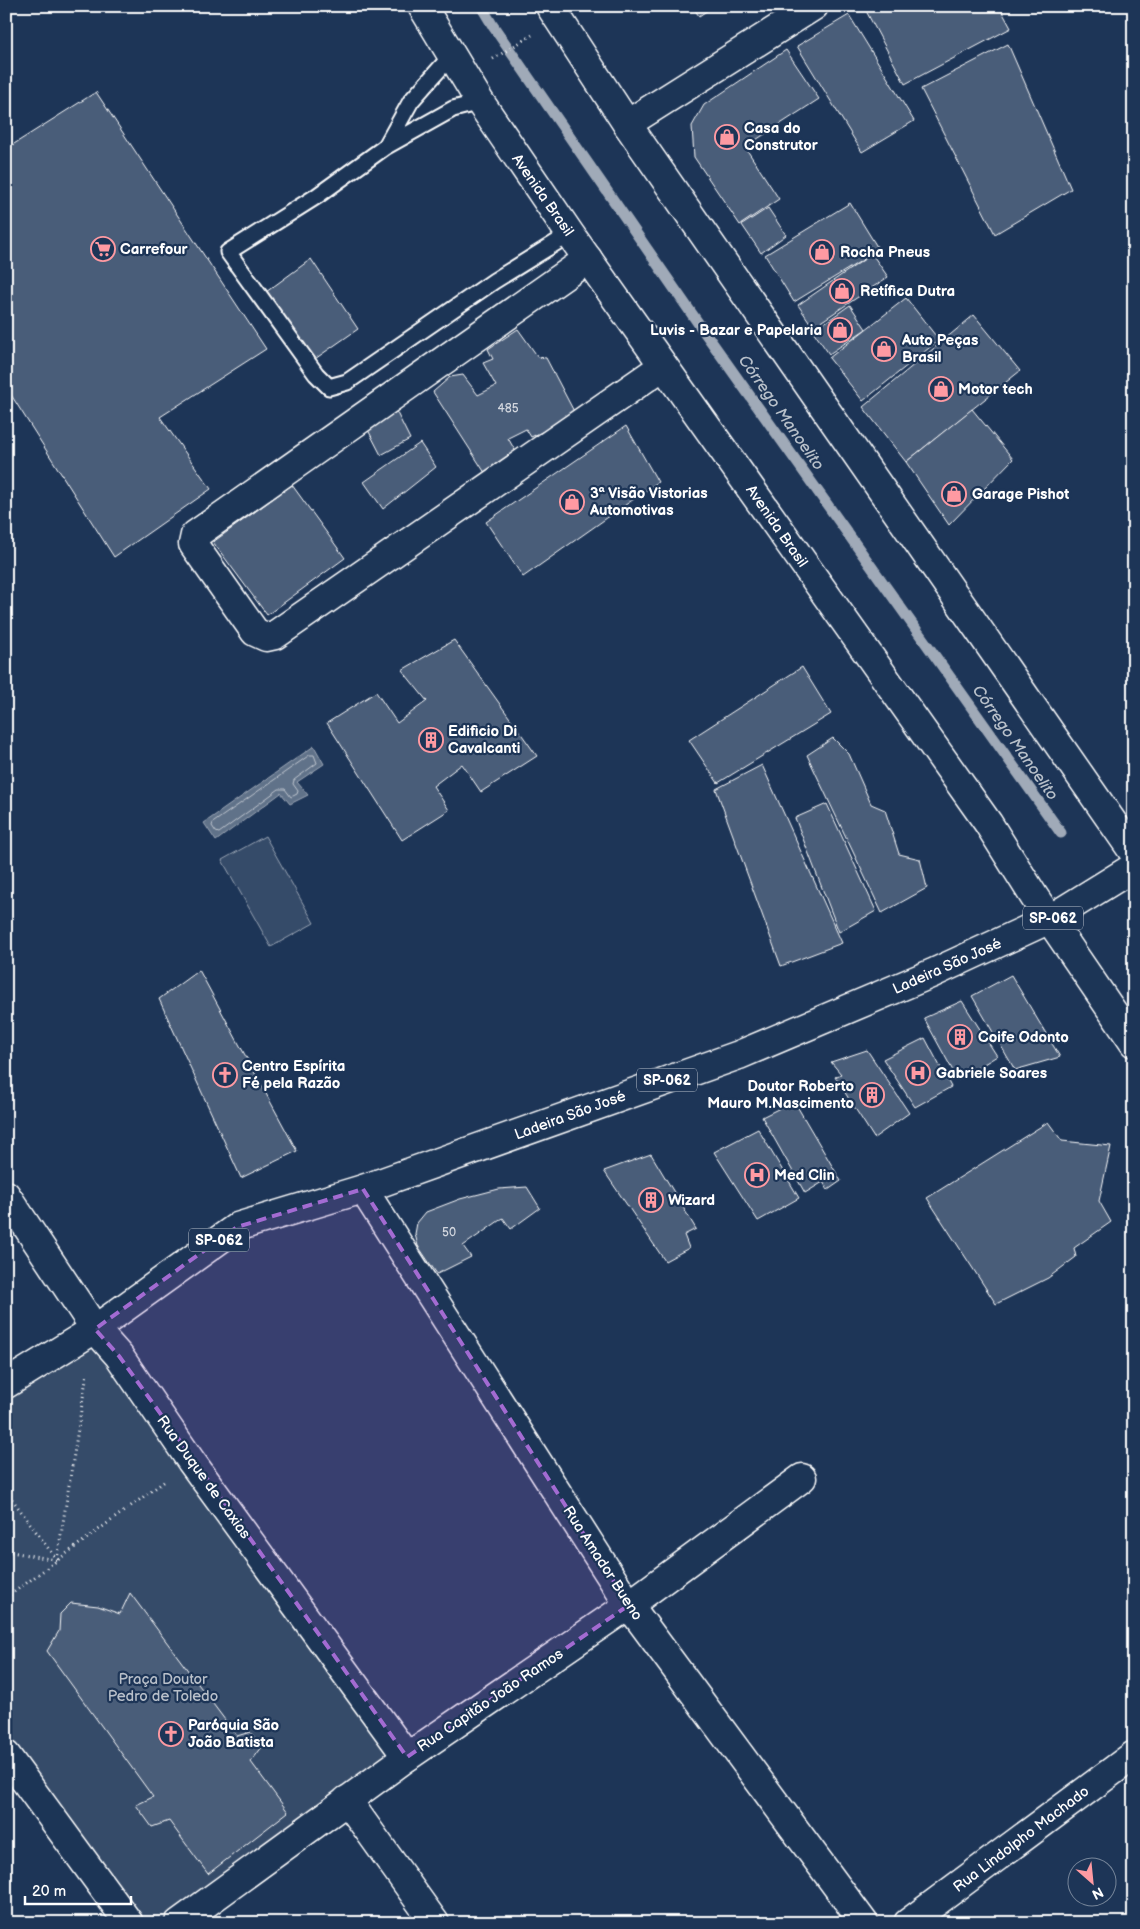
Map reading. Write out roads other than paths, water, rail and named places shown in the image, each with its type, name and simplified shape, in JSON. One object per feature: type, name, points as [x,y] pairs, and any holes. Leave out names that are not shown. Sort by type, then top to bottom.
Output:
[{"type":"street","name":"Avenida Brasil","points":[[422,6],[480,102],[570,234],[988,823],[1134,1043]]},
{"type":"street","points":[[627,124],[814,6]]},
{"type":"street","points":[[554,12],[627,124],[1134,853]]},
{"type":"street","points":[[588,260],[195,534],[193,544],[255,632],[266,637],[275,635],[663,366]]},
{"type":"street","name":"Ladeira São José","points":[[94,1329],[237,1228],[363,1189],[738,1055],[933,973],[1050,919],[1134,867]]},
{"type":"street","name":"Rua Amador Bueno","points":[[363,1189],[629,1605],[864,1923]]},
{"type":"street","name":"Rua Duque de Caxias","points":[[6,1195],[94,1329],[119,1356],[191,1461],[407,1757]]},
{"type":"street","name":"SP-062","points":[[6,1384],[94,1329]]},
{"type":"street","name":"Rua Capitão João Ramos","points":[[179,1923],[407,1757],[629,1605],[802,1478]]},
{"type":"street","points":[[6,1755],[129,1923]]},
{"type":"street","name":"Rua Lindolpho Machado","points":[[908,1923],[1134,1755]]},
{"type":"street","points":[[347,1800],[435,1923]]},
{"type":"lane","points":[[385,147],[411,101],[451,56]]},
{"type":"lane","points":[[480,102],[453,109],[385,147],[317,196],[228,252],[316,374],[329,387],[347,382],[494,281],[570,234]]},
{"type":"water","points":[[314,746],[324,764],[297,782],[308,795],[290,804],[281,793],[216,841],[204,823]]},
{"type":"waterway","name":"Córrego Manoelito","points":[[481,6],[703,330],[1061,833]]},
{"type":"place","name":"Casa do Construtor","points":[[727,137]]},
{"type":"place","name":"Carrefour","points":[[103,249]]},
{"type":"place","name":"Rocha Pneus","points":[[822,252]]},
{"type":"place","name":"Retífica Dutra","points":[[842,291]]},
{"type":"place","name":"Luvis - Bazar e Papelaria","points":[[840,330]]},
{"type":"place","name":"Auto Peças Brasil","points":[[884,349]]},
{"type":"place","name":"Motor tech","points":[[941,389]]},
{"type":"place","name":"Garage Pishot","points":[[954,494]]},
{"type":"place","name":"3ª Visão Vistorias Automotivas","points":[[572,502]]},
{"type":"place","name":"Edificio Di Cavalcanti","points":[[431,740]]},
{"type":"place","name":"Coife Odonto","points":[[960,1037]]},
{"type":"place","name":"Gabriele Soares","points":[[918,1073]]},
{"type":"place","name":"Centro Espírita Fé pela Razão","points":[[225,1075]]},
{"type":"place","name":"Doutor Roberto Mauro M.Nascimento","points":[[872,1095]]},
{"type":"place","name":"Med Clin","points":[[757,1175]]},
{"type":"place","name":"Wizard","points":[[651,1200]]},
{"type":"place","name":"Paróquia São João Batista","points":[[171,1734]]},
{"type":"park label","name":"Praça Doutor Pedro de Toledo","points":[[163,1688]]}]
